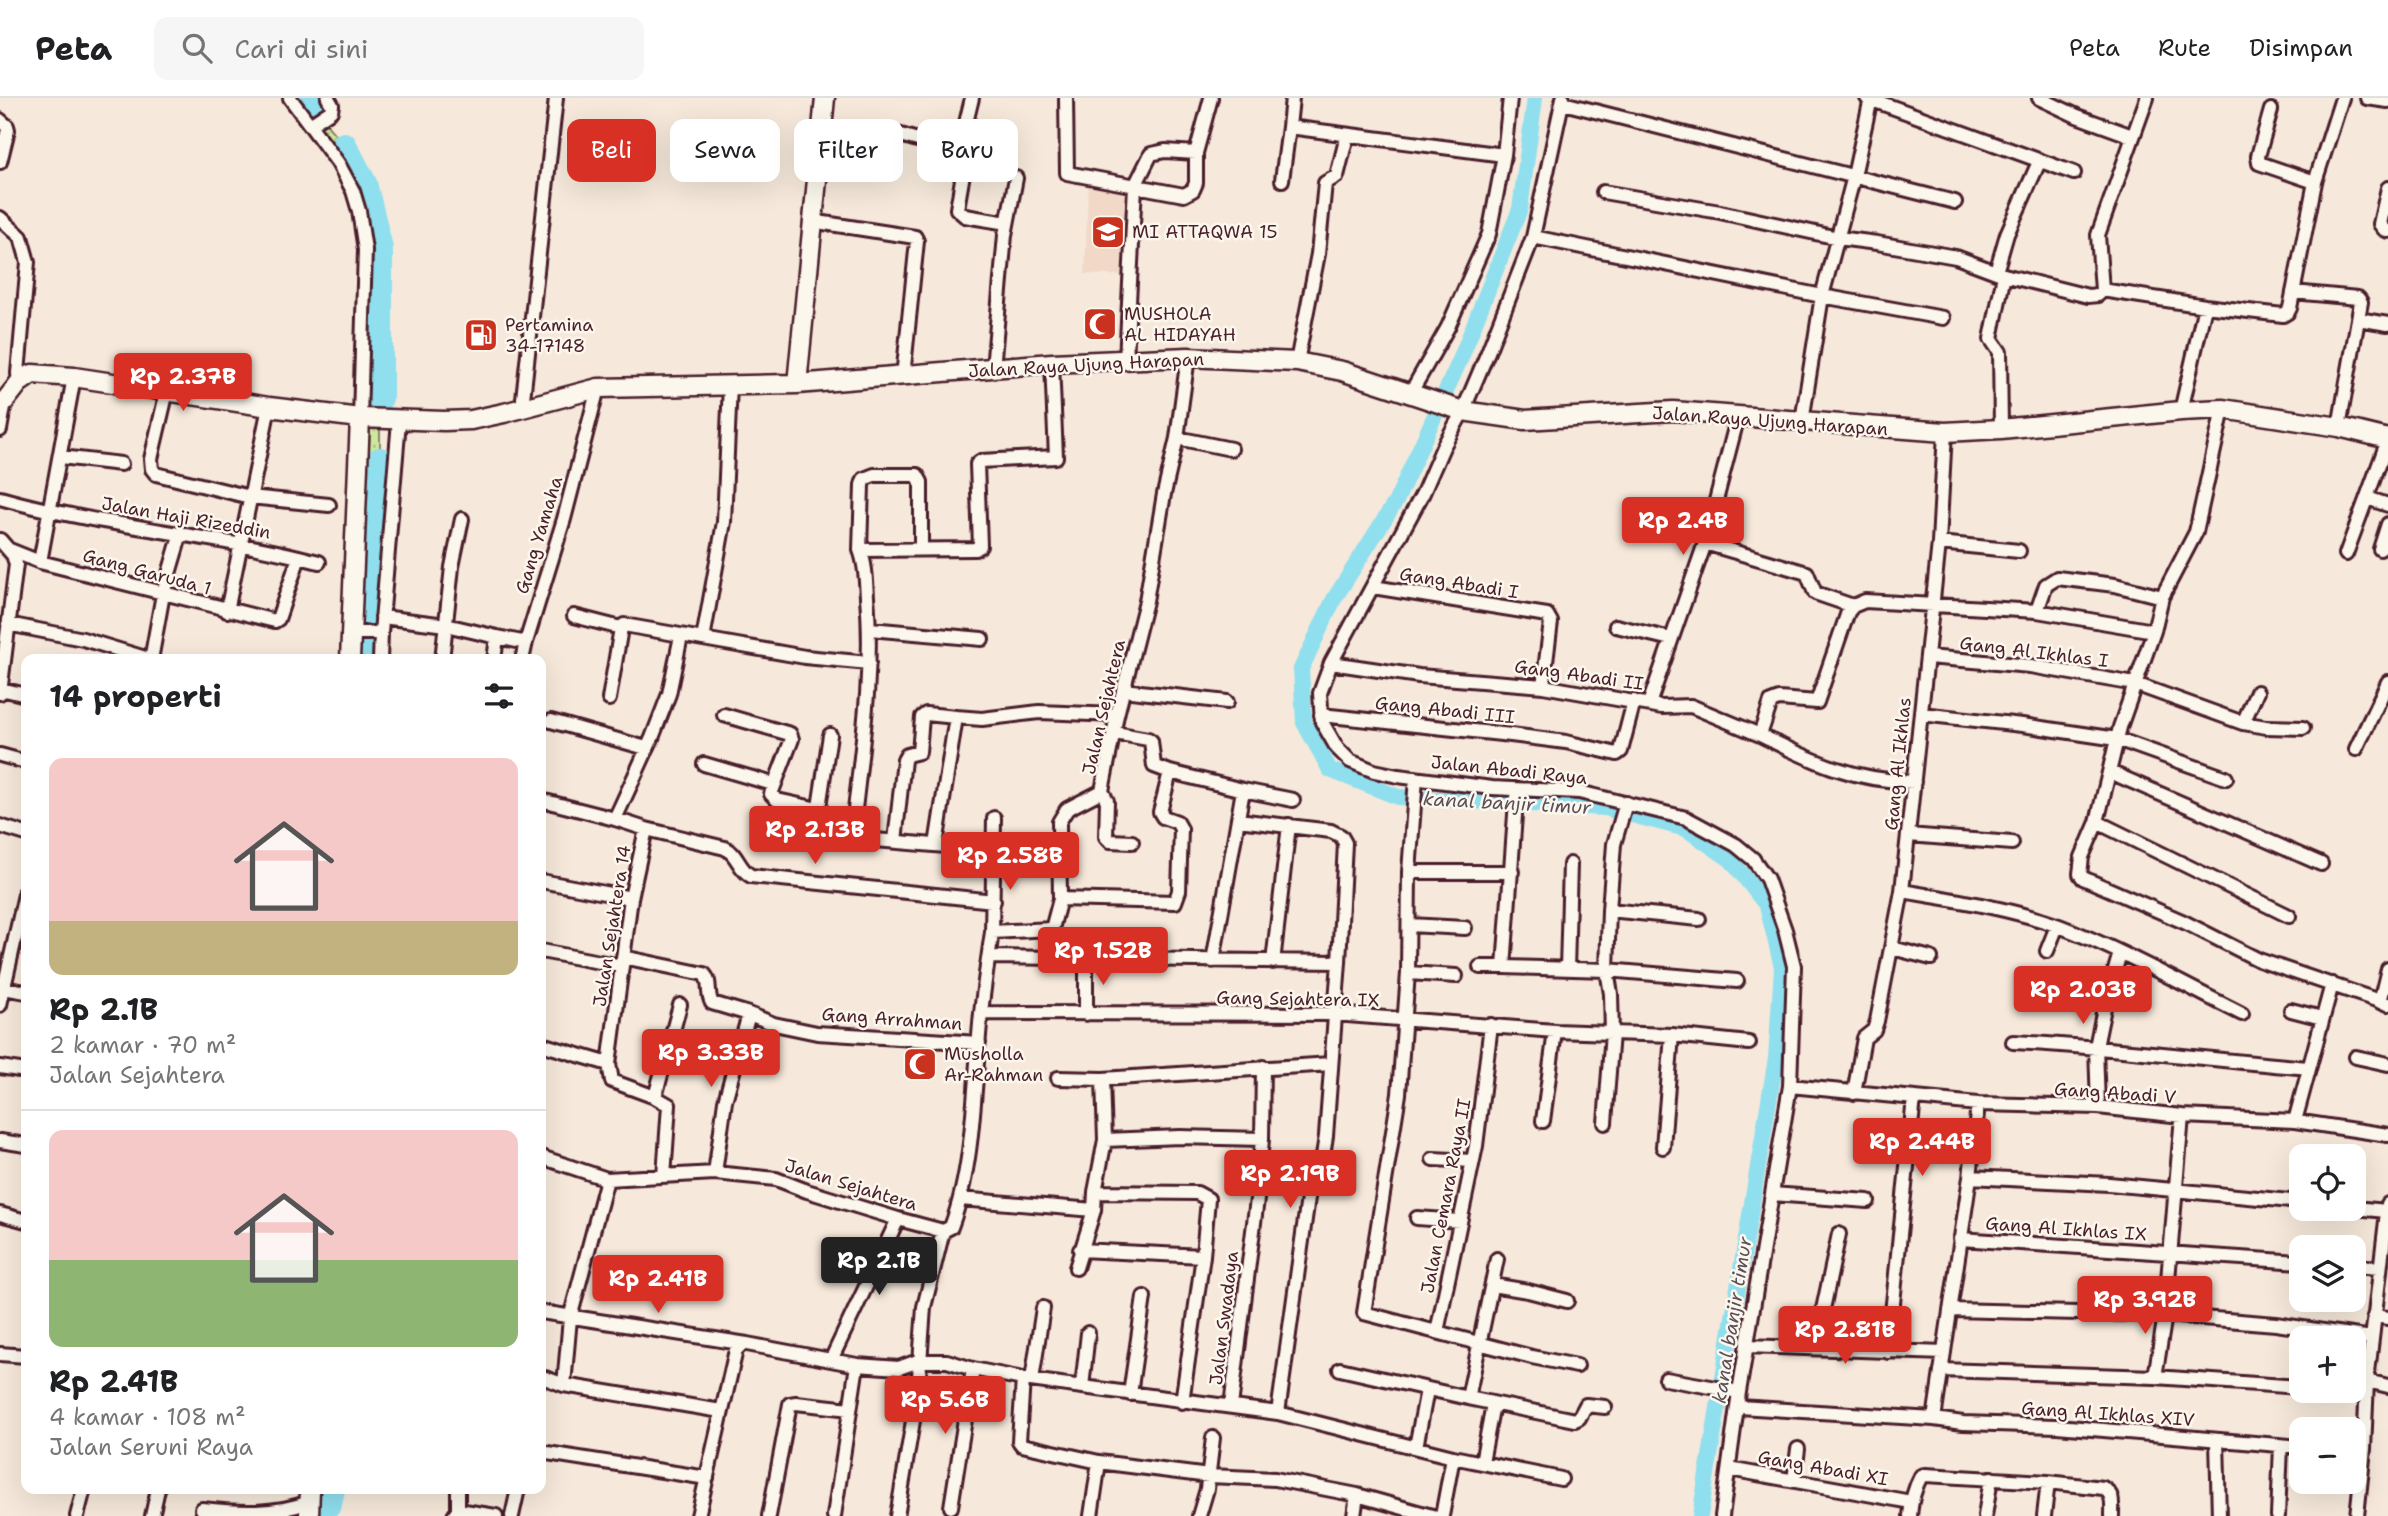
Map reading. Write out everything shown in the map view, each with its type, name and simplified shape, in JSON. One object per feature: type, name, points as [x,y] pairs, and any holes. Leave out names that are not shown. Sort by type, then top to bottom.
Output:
[{"type":"street","points":[[290,98],[313,123],[338,163],[353,191],[359,211],[365,250],[366,633],[377,654]]},
{"type":"street","points":[[522,408],[556,98]]},
{"type":"street","points":[[797,384],[824,98]]},
{"type":"street","points":[[967,119],[972,98]]},
{"type":"street","points":[[1066,98],[1067,173],[1184,195],[1193,191],[1196,183],[1196,153],[1211,98]]},
{"type":"street","points":[[1282,180],[1292,98]]},
{"type":"street","points":[[1418,396],[1489,234],[1504,155],[1510,98]]},
{"type":"street","points":[[2039,98],[2077,116],[2132,136]]},
{"type":"street","points":[[1603,192],[1720,212],[1838,239],[1956,257],[2000,274],[2088,296],[2098,295],[2102,290],[2098,235],[2147,98]]},
{"type":"street","points":[[2102,290],[2283,315],[2290,308],[2315,182],[2342,98]]},
{"type":"street","points":[[2367,98],[2388,101]]},
{"type":"street","points":[[1802,421],[1822,296],[1854,176],[1870,99],[2074,173]]},
{"type":"street","points":[[1321,715],[1320,693],[1331,663],[1423,493],[1443,447],[1455,410],[1533,237],[1563,100],[1955,202]]},
{"type":"street","points":[[313,123],[329,104]]},
{"type":"street","points":[[2271,110],[2257,160],[2261,164],[2315,182]]},
{"type":"street","points":[[0,120],[7,126],[8,135],[0,162]]},
{"type":"street","points":[[1289,127],[1504,155]]},
{"type":"street","points":[[1297,362],[1318,254],[1325,183],[1337,176],[1347,136]]},
{"type":"street","points":[[1126,359],[1135,186],[1151,154],[1165,151],[1196,153]]},
{"type":"street","points":[[2001,429],[2000,352],[1992,339],[2000,274],[2007,234],[2039,162]]},
{"type":"street","points":[[962,182],[957,209],[965,216],[1007,223]]},
{"type":"street","points":[[993,369],[1007,223],[1015,182]]},
{"type":"street","points":[[2388,188],[2380,224],[2388,231]]},
{"type":"street","points":[[0,218],[21,237],[28,262],[19,383],[2,402],[0,430]]},
{"type":"street","points":[[811,221],[915,237],[917,241],[903,377]]},
{"type":"street","points":[[1533,237],[1943,318]]},
{"type":"street","points":[[2293,292],[2358,298],[2361,302],[2339,427]]},
{"type":"street","points":[[2181,411],[2205,306]]},
{"type":"street","points":[[2358,319],[2388,324]]},
{"type":"street","name":"Jalan Raya Ujung Harapan","points":[[19,383],[32,374],[74,377],[269,407],[365,418],[394,421],[471,420],[598,388],[797,384],[1052,363],[1188,357],[1297,362],[1342,371],[1455,410],[1525,420],[1673,411],[1945,432],[2181,411],[2223,410],[2339,427],[2388,439]]},
{"type":"street","name":"Jalan Sejahtera","points":[[992,932],[1052,929],[1060,900],[1061,815],[1102,791],[1117,715],[1146,601],[1164,494],[1177,438],[1188,357]]},
{"type":"street","points":[[860,550],[975,549],[980,546],[979,462],[1056,457],[1052,363]]},
{"type":"street","points":[[40,562],[74,377]]},
{"type":"street","points":[[703,639],[724,522],[730,384]]},
{"type":"street","name":"Gang Yamaha","points":[[523,654],[564,519],[598,388]]},
{"type":"street","points":[[167,391],[151,459],[156,474],[250,497],[329,505]]},
{"type":"street","points":[[227,611],[269,407]]},
{"type":"street","points":[[2223,410],[2196,532],[2162,597],[2154,631],[2117,739],[2097,822],[2082,857],[2080,874],[2083,878],[2184,922],[2259,960],[2384,1003],[2388,969]]},
{"type":"street","name":"Gang Abadi II","points":[[1331,663],[1419,676],[1543,686],[1649,704],[1705,543],[1738,416]]},
{"type":"street","points":[[354,654],[366,633],[382,617],[394,421]]},
{"type":"street","name":"Gang Al Ikhlas","points":[[1854,1093],[1861,1047],[1864,1038],[1876,1026],[1902,891],[1939,542],[1945,432]]},
{"type":"street","points":[[1177,438],[1231,449]]},
{"type":"street","points":[[2346,554],[2388,439]]},
{"type":"street","points":[[61,457],[121,464]]},
{"type":"street","points":[[852,837],[869,663],[870,629],[866,578],[860,550],[864,479],[874,475],[917,475],[921,482],[921,549]]},
{"type":"street","name":"Jalan Haji Rizeddin","points":[[0,498],[49,512],[242,544],[319,562]]},
{"type":"street","points":[[2367,498],[2388,505]]},
{"type":"street","points":[[443,654],[452,567],[462,519]]},
{"type":"street","points":[[2380,549],[2388,524]]},
{"type":"street","points":[[152,654],[163,594],[181,533]]},
{"type":"street","points":[[0,540],[10,550],[16,564],[0,691],[21,694]]},
{"type":"street","points":[[1939,542],[2018,551]]},
{"type":"street","points":[[1705,543],[1807,573],[1815,593],[1853,606]]},
{"type":"street","name":"Gang Garuda 1","points":[[10,550],[40,562],[227,611],[277,621],[299,557]]},
{"type":"street","points":[[2037,611],[2046,585],[2057,579],[2115,584],[2162,597]]},
{"type":"street","name":"Gang Abadi I","points":[[1373,587],[1540,613],[1550,617],[1543,686]]},
{"type":"street","points":[[1760,734],[1771,702],[1779,699],[1817,702],[1848,612],[1853,606],[1865,601],[2037,611],[2154,631]]},
{"type":"street","points":[[574,616],[621,628],[626,625],[805,657],[869,663]]},
{"type":"street","points":[[382,617],[446,625],[526,642]]},
{"type":"street","points":[[8,624],[83,639],[132,654]]},
{"type":"street","points":[[1616,626],[1671,639]]},
{"type":"street","points":[[609,699],[621,628]]},
{"type":"street","points":[[870,629],[982,639]]},
{"type":"street","name":"Jalan Sejahtera 14","points":[[609,1064],[631,898],[646,829],[615,819],[669,694],[681,636]]},
{"type":"street","points":[[495,654],[497,637]]},
{"type":"street","name":"Gang Al Ikhlas I","points":[[1928,657],[2030,666],[2135,684],[2243,723],[2303,728]]},
{"type":"street","points":[[2356,749],[2388,682]]},
{"type":"street","points":[[1123,690],[1227,702]]},
{"type":"street","points":[[2243,723],[2258,692]]},
{"type":"street","name":"Gang Abadi III","points":[[1321,715],[1566,742],[1619,754],[1634,701]]},
{"type":"street","points":[[1649,704],[1662,708],[1690,706],[1760,734],[1842,772],[1874,780],[1913,782]]},
{"type":"street","points":[[895,841],[904,760],[907,755],[919,752],[922,717],[926,715],[982,719],[1039,712],[1117,715]]},
{"type":"street","points":[[1921,714],[2117,739],[2226,778]]},
{"type":"street","points":[[723,715],[791,736],[771,794],[774,798],[818,809]]},
{"type":"street","name":"Jalan Abadi Raya","points":[[1321,715],[1329,736],[1350,761],[1374,771],[1517,802],[1579,792],[1625,807],[1686,818],[1736,845],[1753,859],[1767,879],[1794,965],[1790,1086],[1747,1346],[1733,1392],[1739,1407],[1722,1516]]},
{"type":"street","points":[[936,845],[956,717]]},
{"type":"street","points":[[551,720],[646,748]]},
{"type":"street","points":[[1115,733],[1148,739],[1152,746],[1154,766],[1243,790],[1293,800]]},
{"type":"street","points":[[814,834],[830,734]]},
{"type":"street","points":[[0,755],[21,761]]},
{"type":"street","points":[[704,764],[774,784]]},
{"type":"street","points":[[1060,900],[1175,902],[1179,891],[1181,829],[1177,822],[1163,817],[1160,812],[1170,772]]},
{"type":"street","points":[[2110,772],[2321,864]]},
{"type":"street","points":[[1416,778],[1409,872],[1408,972],[1397,1107],[1377,1241],[1363,1310],[1367,1316],[1577,1366]]},
{"type":"street","points":[[1213,961],[1243,790]]},
{"type":"street","points":[[1102,791],[1107,801],[1105,838],[1110,841],[1132,842]]},
{"type":"street","points":[[546,801],[615,819]]},
{"type":"street","points":[[1504,967],[1517,802]]},
{"type":"street","points":[[1605,1124],[1612,1032],[1607,970],[1609,910],[1614,844],[1625,807]]},
{"type":"street","points":[[897,1516],[918,1391],[918,1361],[924,1307],[943,1231],[951,1227],[960,1199],[971,1128],[981,1013],[992,932],[994,818]]},
{"type":"street","points":[[1238,820],[1331,831],[1341,836],[1345,842],[1326,1136],[1323,1156],[1312,1169],[1278,1413]]},
{"type":"street","points":[[2097,822],[2289,916]]},
{"type":"street","points":[[1273,962],[1289,825]]},
{"type":"street","points":[[0,826],[21,832]]},
{"type":"street","points":[[646,829],[725,848],[735,856],[743,872],[751,876],[994,901]]},
{"type":"street","points":[[769,831],[993,850]]},
{"type":"street","points":[[1908,835],[2012,842]]},
{"type":"street","points":[[1567,969],[1570,864]]},
{"type":"street","points":[[1409,872],[1512,872]]},
{"type":"street","points":[[546,882],[631,898]]},
{"type":"street","points":[[1902,891],[1988,906],[2057,926],[2120,953],[2242,1014]]},
{"type":"street","points":[[1609,910],[1699,919]]},
{"type":"street","points":[[1409,925],[1465,928]]},
{"type":"street","points":[[21,926],[2,994],[21,992]]},
{"type":"street","points":[[2048,951],[2057,926]]},
{"type":"street","points":[[1892,948],[1931,958]]},
{"type":"street","points":[[546,952],[622,961]]},
{"type":"street","points":[[2098,1107],[2096,1046],[2120,953]]},
{"type":"street","points":[[989,957],[1339,962]]},
{"type":"street","points":[[1086,959],[1086,1014]]},
{"type":"street","name":"Gang Arrahman","points":[[622,961],[704,974],[709,982],[709,998],[712,1003],[749,1013],[774,1024],[817,1032],[979,1043]]},
{"type":"street","points":[[1480,967],[1607,970],[1737,981]]},
{"type":"street","points":[[1408,972],[1456,976]]},
{"type":"street","points":[[2295,1121],[2332,984]]},
{"type":"street","points":[[656,1097],[680,1005]]},
{"type":"street","points":[[2291,1010],[2322,1018]]},
{"type":"street","points":[[715,1173],[724,1101],[749,1013]]},
{"type":"street","name":"Gang Sejahtera IX","points":[[981,1013],[1334,1014],[1555,1031],[1672,1035],[1749,1043]]},
{"type":"street","name":"Jalan Cemara Raya II","points":[[1437,1332],[1481,1120],[1492,1025]]},
{"type":"street","points":[[1543,1121],[1555,1031]]},
{"type":"street","points":[[1663,1147],[1672,1035]]},
{"type":"street","points":[[2013,1042],[2096,1046],[2309,1069]]},
{"type":"street","points":[[546,1045],[609,1064],[612,1081],[667,1102],[670,1110],[664,1176]]},
{"type":"street","points":[[2356,1057],[2388,1064]]},
{"type":"street","points":[[1058,1078],[1103,1079],[1331,1064]]},
{"type":"street","points":[[0,1067],[21,1070]]},
{"type":"street","name":"Jalan Swadaya","points":[[1231,1406],[1257,1199],[1262,1139],[1263,1067]]},
{"type":"street","points":[[1076,1268],[1094,1210],[1105,1140],[1103,1079]]},
{"type":"street","name":"Gang Abadi V","points":[[1790,1086],[1978,1104],[2098,1107],[2295,1121],[2388,1135]]},
{"type":"street","points":[[1888,1352],[1914,1098]]},
{"type":"street","points":[[1934,1419],[1970,1177],[1978,1104]]},
{"type":"street","points":[[2155,1377],[2165,1315],[2182,1115]]},
{"type":"street","points":[[1105,1140],[1180,1137],[1262,1139]]},
{"type":"street","points":[[0,1142],[21,1144]]},
{"type":"street","name":"Jalan Sejahtera","points":[[546,1159],[607,1179],[715,1173],[776,1179],[807,1191],[943,1231]]},
{"type":"street","points":[[1433,1159],[1473,1161]]},
{"type":"street","points":[[1970,1177],[2109,1184],[2289,1201]]},
{"type":"street","points":[[564,1385],[570,1318],[607,1179]]},
{"type":"street","points":[[1095,1192],[1203,1195],[1208,1199],[1203,1256],[1182,1402]]},
{"type":"street","points":[[1772,1194],[1868,1201]]},
{"type":"street","points":[[960,1199],[1094,1210]]},
{"type":"street","points":[[2366,1208],[2388,1208],[2366,1367]]},
{"type":"street","points":[[0,1214],[21,1220]]},
{"type":"street","points":[[1417,1218],[1460,1221]]},
{"type":"street","points":[[831,1360],[898,1219]]},
{"type":"street","points":[[1815,1348],[1839,1234]]},
{"type":"street","name":"Gang Al Ikhlas IX","points":[[1960,1239],[2289,1261]]},
{"type":"street","points":[[1080,1250],[1203,1256]]},
{"type":"street","points":[[1468,1398],[1497,1259]]},
{"type":"street","points":[[2366,1267],[2379,1268]]},
{"type":"street","points":[[1492,1285],[1567,1301]]},
{"type":"street","points":[[1130,1394],[1144,1297]]},
{"type":"street","points":[[1043,1308],[1027,1380],[1019,1441],[1022,1445],[1099,1462],[1209,1476],[1275,1479],[1357,1495],[1423,1515]]},
{"type":"street","points":[[1950,1310],[2165,1315],[2291,1325],[2372,1338]]},
{"type":"street","points":[[546,1313],[857,1365],[899,1368],[918,1361],[947,1361],[1027,1380],[1278,1413],[1453,1457],[1561,1479]]},
{"type":"street","points":[[2374,1316],[2388,1318]]},
{"type":"street","points":[[1082,1387],[1088,1333]]},
{"type":"street","points":[[698,1516],[736,1350],[741,1345]]},
{"type":"street","points":[[1747,1346],[1944,1353]]},
{"type":"street","points":[[0,1354],[21,1356]]},
{"type":"street","points":[[834,1516],[857,1365]]},
{"type":"street","points":[[951,1507],[973,1369]]},
{"type":"street","points":[[1340,1369],[1575,1420],[1586,1405],[1605,1407]]},
{"type":"street","points":[[1941,1370],[2155,1377],[2289,1386]]},
{"type":"street","points":[[546,1378],[564,1385],[721,1411]]},
{"type":"street","points":[[1666,1379],[1733,1392]]},
{"type":"street","points":[[2366,1387],[2388,1386]]},
{"type":"street","points":[[1416,1447],[1427,1390]]},
{"type":"street","points":[[769,1516],[790,1404],[850,1409]]},
{"type":"street","points":[[1482,1462],[1493,1404]]},
{"type":"street","name":"Gang Al Ikhlas XIV","points":[[1739,1407],[1963,1423],[2057,1426],[2289,1446]]},
{"type":"street","points":[[1199,1516],[1205,1500],[1213,1438]]},
{"type":"street","points":[[2217,1440],[2218,1516]]},
{"type":"street","points":[[2277,1516],[2281,1446]]},
{"type":"street","points":[[1794,1480],[1798,1449]]},
{"type":"street","points":[[546,1453],[707,1478]]},
{"type":"street","points":[[1443,1516],[1453,1457]]},
{"type":"street","points":[[1090,1516],[1099,1462]]},
{"type":"street","name":"Gang Abadi XI","points":[[1729,1469],[1911,1502]]},
{"type":"street","points":[[1910,1516],[1911,1502],[1920,1476],[1991,1478],[2103,1488],[2109,1492],[2112,1499],[2112,1516]]},
{"type":"street","points":[[1984,1516],[1991,1478]]},
{"type":"street","points":[[2044,1516],[2048,1482]]},
{"type":"street","points":[[77,1516],[84,1494]]},
{"type":"street","points":[[152,1516],[157,1494]]},
{"type":"street","points":[[458,1494],[456,1513],[496,1516]]},
{"type":"street","points":[[512,1516],[516,1494]]},
{"type":"street","points":[[2357,1516],[2358,1494]]},
{"type":"street","points":[[1354,1516],[1357,1495]]},
{"type":"street","points":[[202,1509],[247,1513],[310,1508]]},
{"type":"shaded area","name":"MI ATTAQWA 15","points":[[1088,187],[1131,189],[1128,276],[1085,274]]},
{"type":"green space","points":[[321,118],[344,145],[364,183],[380,248],[380,460],[369,654],[350,654],[360,418],[359,211],[310,125]]},
{"type":"green space","points":[[311,1494],[332,1494],[329,1516],[310,1516]]},
{"type":"waterway","points":[[305,98],[317,111]]},
{"type":"waterway","name":"kanal banjir timur","points":[[1535,98],[1520,209],[1460,360],[1396,501],[1334,599],[1301,669],[1304,723],[1330,770],[1398,797],[1605,808],[1686,829],[1731,860],[1767,906],[1782,967],[1776,1058],[1700,1516]]},
{"type":"waterway","points":[[344,145],[364,183],[380,248],[380,398]]},
{"type":"waterway","points":[[371,621],[380,460]]},
{"type":"waterway","points":[[367,647],[367,654]]},
{"type":"waterway","points":[[329,1504],[331,1494]]},
{"type":"place","name":"MI ATTAQWA 15","points":[[1108,232]]},
{"type":"place","name":"MUSHOLA AL HIDAYAH","points":[[1100,324]]},
{"type":"place","name":"Pertamina 34-17148","points":[[481,335]]},
{"type":"place","name":"Musholla Ar-Rahman","points":[[920,1064]]}]
